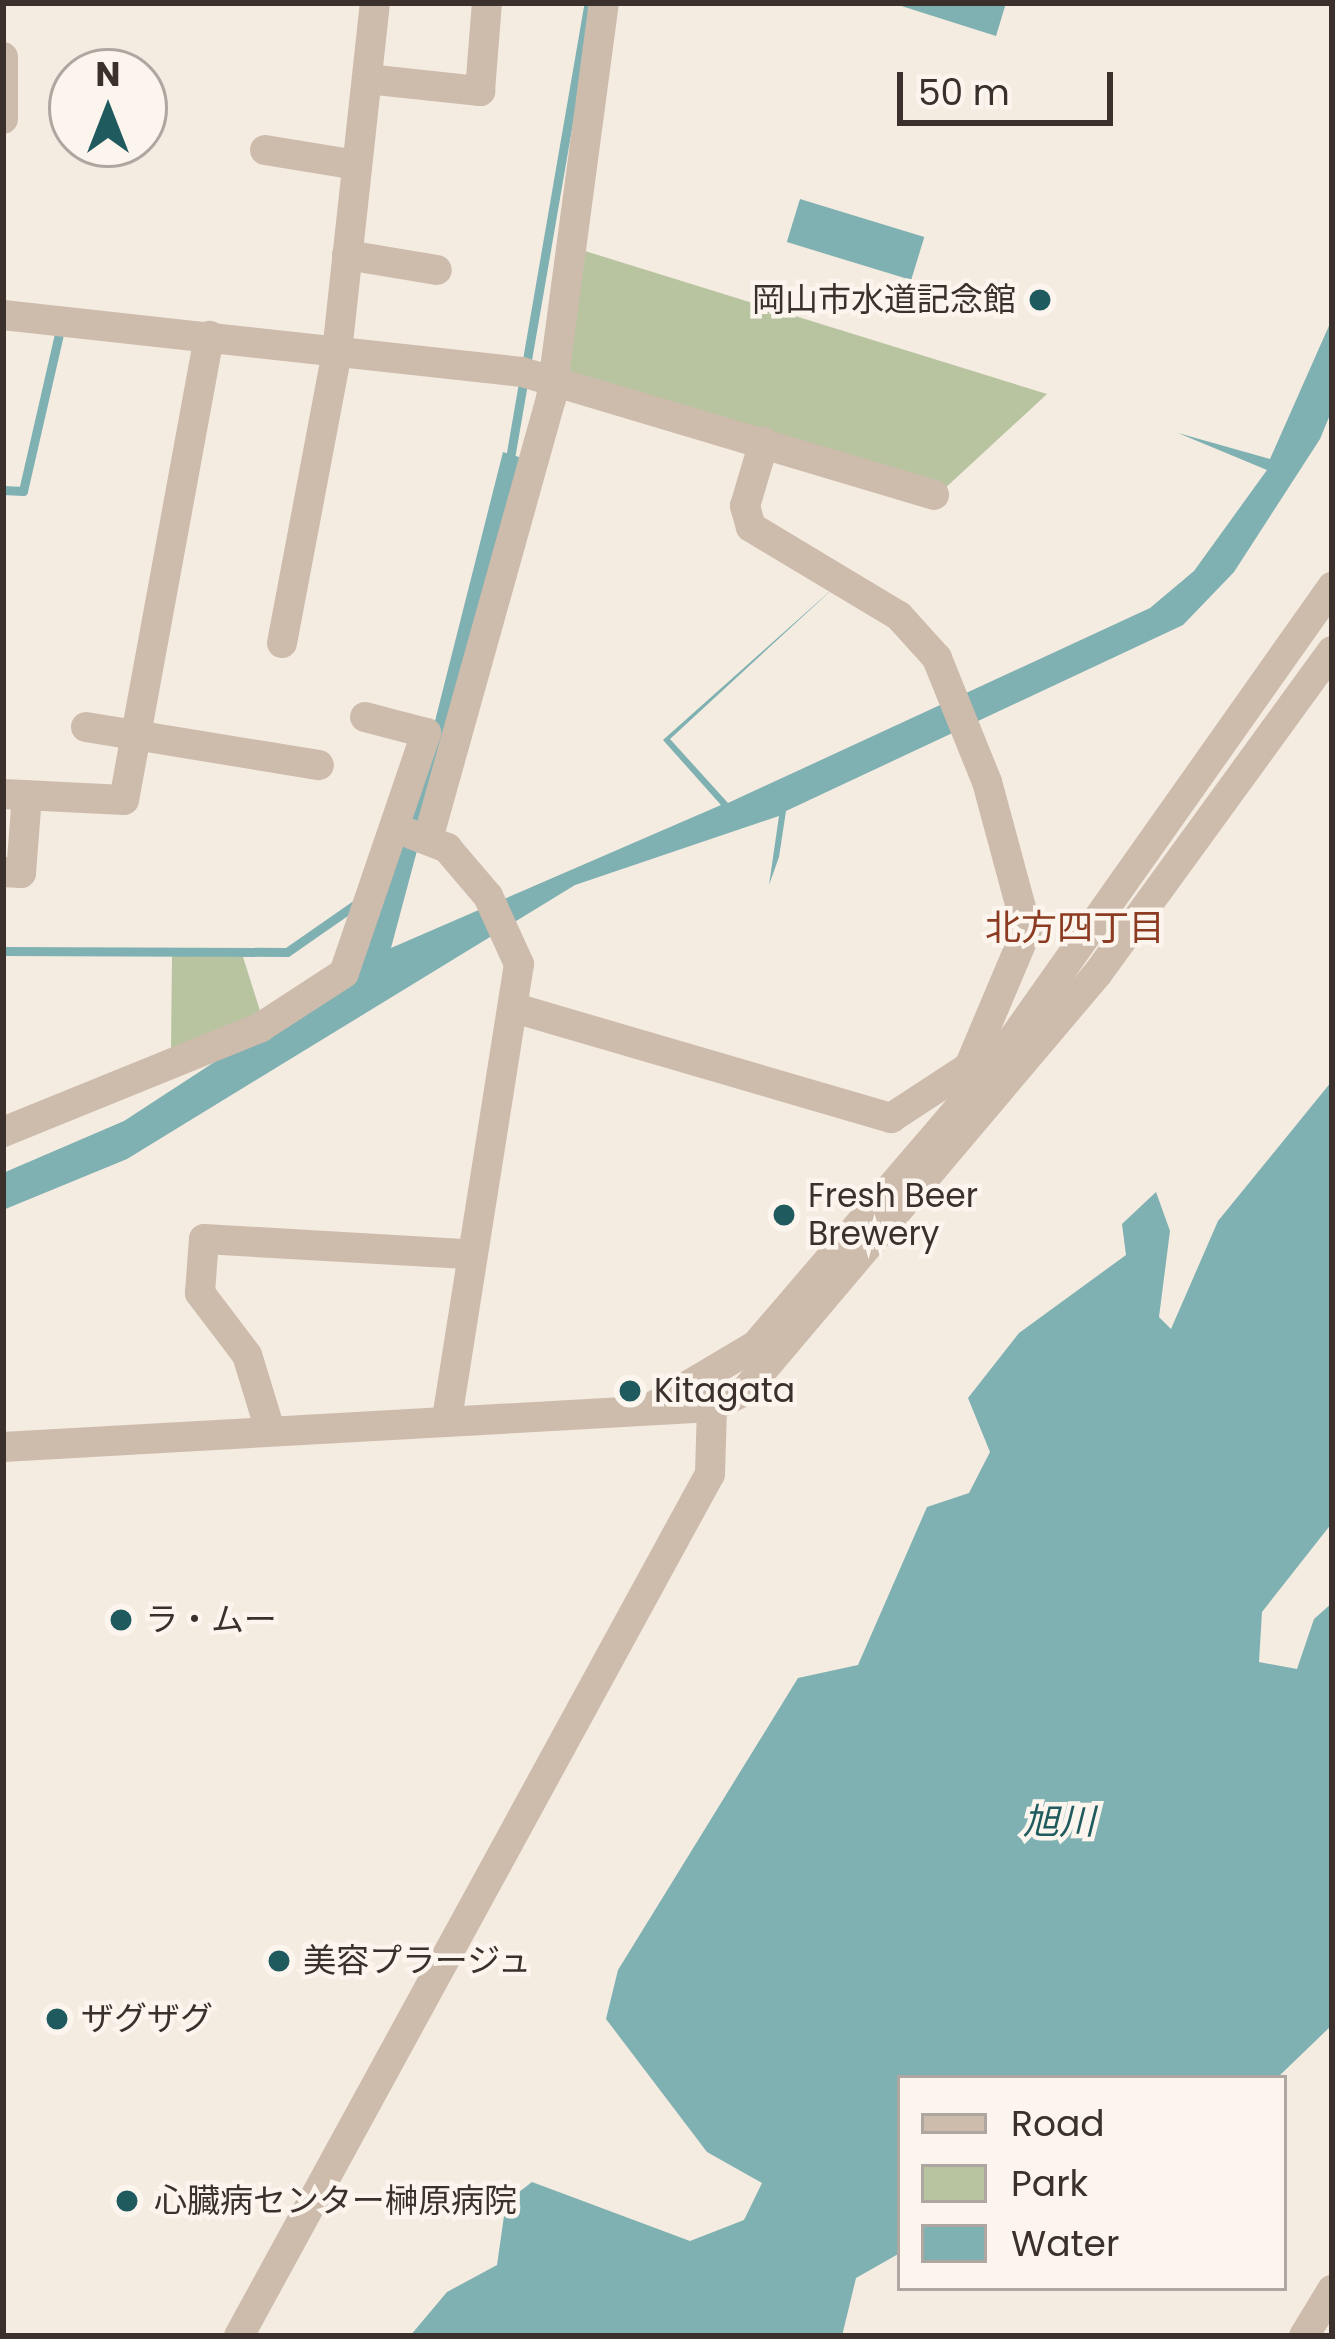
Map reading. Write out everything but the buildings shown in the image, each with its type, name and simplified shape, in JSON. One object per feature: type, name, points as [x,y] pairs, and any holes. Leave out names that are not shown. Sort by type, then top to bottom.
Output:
[{"type":"street","points":[[283,643],[336,359],[375,3]]},
{"type":"street","points":[[367,79],[480,91],[487,3]]},
{"type":"street","points":[[3,1132],[261,1027],[344,974],[413,835],[539,376],[604,3]]},
{"type":"street","points":[[3,57],[4,101]]},
{"type":"street","points":[[265,150],[357,165]]},
{"type":"street","points":[[347,255],[437,270]]},
{"type":"street","points":[[3,315],[336,359],[539,376],[934,495]]},
{"type":"street","points":[[3,872],[21,873],[15,795],[124,800],[207,344]]},
{"type":"street","points":[[518,1009],[891,1118],[977,1072],[1027,930],[964,732],[937,658],[899,616],[751,527],[746,506],[764,442]]},
{"type":"street","points":[[647,1410],[756,1345],[977,1072],[1332,587]]},
{"type":"street","points":[[3,1447],[712,1407],[781,1361],[1098,974],[1332,652]]},
{"type":"street","points":[[365,717],[426,733],[413,835]]},
{"type":"street","points":[[86,727],[319,765]]},
{"type":"street","points":[[413,835],[488,896],[506,922],[518,1009],[467,1254],[447,1420]]},
{"type":"street","points":[[270,1430],[247,1355],[200,1293],[204,1239],[467,1254]]},
{"type":"street","points":[[239,2336],[710,1474],[712,1407]]},
{"type":"street","points":[[1304,2336],[1332,2290]]},
{"type":"green space","points":[[585,251],[1047,394],[942,491],[569,371]]},
{"type":"green space","points":[[172,956],[243,957],[262,1017],[171,1052]]},
{"type":"water","points":[[892,3],[1006,3],[996,36]]},
{"type":"water","points":[[800,199],[924,237],[911,280],[787,242]]},
{"type":"water","points":[[1332,319],[1332,410],[1320,439],[1234,572],[1183,625],[786,811],[769,885],[779,816],[575,885],[127,1159],[3,1210],[3,1173],[124,1121],[342,979],[412,812],[503,452],[522,458],[391,948],[721,805],[663,740],[838,584],[670,739],[728,803],[1150,608],[1194,571],[1267,470],[1178,433],[1270,459]]},
{"type":"water","name":"旭川","points":[[1332,1081],[1332,1523],[1262,1612],[1259,1662],[1297,1669],[1314,1619],[1332,1603],[1332,2025],[1280,2075],[897,2075],[897,2255],[856,2278],[842,2336],[410,2336],[447,2292],[497,2265],[506,2202],[532,2182],[690,2241],[744,2220],[762,2183],[707,2152],[606,2019],[618,1970],[798,1678],[858,1665],[927,1507],[969,1493],[990,1452],[968,1398],[1019,1333],[1126,1255],[1122,1224],[1156,1192],[1170,1231],[1159,1317],[1171,1329],[1218,1221]]},
{"type":"waterway","points":[[509,464],[589,3]]},
{"type":"waterway","points":[[3,490],[23,491],[60,330]]},
{"type":"waterway","points":[[3,951],[287,952],[359,902]]},
{"type":"place","name":"岡山市水道記念館","points":[[1040,300]]},
{"type":"place","name":"Fresh Beer Brewery","points":[[784,1215]]},
{"type":"place","name":"Kitagata","points":[[630,1391]]},
{"type":"place","name":"ラ・ムー","points":[[121,1620]]},
{"type":"place","name":"美容プラージュ","points":[[279,1961]]},
{"type":"place","name":"ザグザグ","points":[[57,2019]]},
{"type":"place","name":"心臓病センター榊原病院","points":[[127,2201]]},
{"type":"district","name":"北方四丁目","points":[[1075,928]]}]
